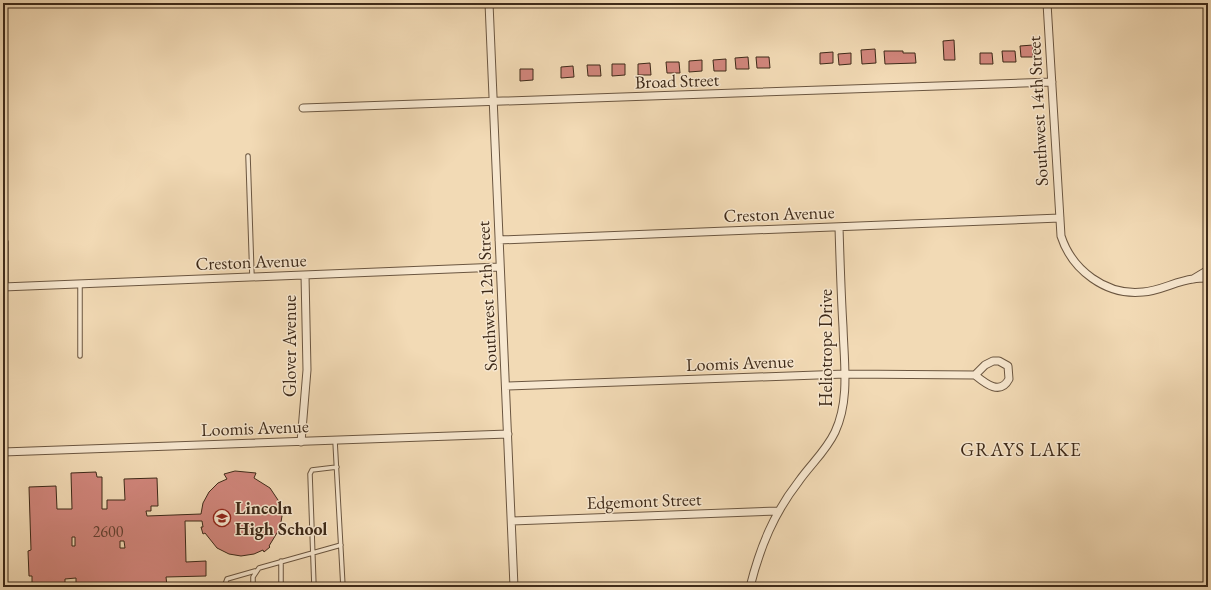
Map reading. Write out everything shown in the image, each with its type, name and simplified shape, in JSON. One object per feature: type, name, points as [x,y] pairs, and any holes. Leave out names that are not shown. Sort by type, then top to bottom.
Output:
[{"type":"street","name":"Southwest 12th Street","points":[[489,3],[514,587]]},
{"type":"street","name":"Southwest 14th Street","points":[[1047,3],[1061,236],[1067,252],[1075,264],[1086,274],[1102,284],[1126,292],[1141,293],[1192,279]]},
{"type":"street","name":"Broad Street","points":[[303,108],[493,103],[1052,82]]},
{"type":"street","name":"Creston Avenue","points":[[499,240],[1060,218]]},
{"type":"street","name":"Heliotrope Drive","points":[[750,587],[756,562],[778,511],[800,480],[823,454],[835,433],[844,398],[845,374],[839,227]]},
{"type":"street","name":"Creston Avenue","points":[[5,287],[500,267]]},
{"type":"street","points":[[1192,279],[1208,270]]},
{"type":"street","name":"Glover Avenue","points":[[301,442],[307,370],[305,275]]},
{"type":"street","points":[[1192,279],[1208,278]]},
{"type":"street","points":[[993,361],[1005,364],[1010,372],[1007,383],[997,388],[988,386],[975,375],[985,365],[993,361]]},
{"type":"street","name":"Loomis Avenue","points":[[506,386],[845,374],[975,375]]},
{"type":"street","name":"Loomis Avenue","points":[[3,452],[508,434]]},
{"type":"street","name":"Edgemont Street","points":[[512,521],[778,511]]},
{"type":"lane","points":[[248,156],[252,277]]},
{"type":"lane","points":[[5,287],[6,242]]},
{"type":"lane","points":[[80,284],[80,356]]},
{"type":"lane","points":[[335,440],[343,587]]},
{"type":"lane","points":[[314,587],[310,474],[312,470],[337,467]]},
{"type":"lane","points":[[224,587],[227,579],[256,571],[264,566],[341,545]]},
{"type":"lane","points":[[281,561],[281,587]]},
{"type":"lane","points":[[253,587],[256,571]]},
{"type":"building","points":[[954,40],[955,60],[944,60],[943,41]]},
{"type":"building","points":[[1033,45],[1033,57],[1021,57],[1020,46]]},
{"type":"building","points":[[875,49],[876,63],[862,64],[861,50]]},
{"type":"building","points":[[884,51],[903,51],[903,53],[915,53],[916,63],[885,64]]},
{"type":"building","points":[[1002,51],[1015,51],[1016,62],[1003,62]]},
{"type":"building","points":[[833,52],[833,63],[820,64],[820,53]]},
{"type":"building","points":[[851,53],[851,64],[839,65],[838,54]]},
{"type":"building","points":[[980,53],[992,53],[993,64],[980,64]]},
{"type":"building","points":[[748,57],[749,69],[736,69],[735,58]]},
{"type":"building","points":[[756,57],[769,57],[770,68],[757,68]]},
{"type":"building","points":[[726,59],[726,71],[714,71],[713,60]]},
{"type":"building","points":[[702,60],[702,71],[689,72],[689,61]]},
{"type":"building","points":[[666,62],[679,62],[680,73],[667,73]]},
{"type":"building","points":[[650,63],[651,75],[638,75],[638,64]]},
{"type":"building","points":[[612,64],[625,64],[625,75],[612,76]]},
{"type":"building","points":[[587,65],[600,65],[601,76],[588,76]]},
{"type":"building","points":[[573,66],[574,77],[561,78],[561,67]]},
{"type":"building","points":[[520,69],[533,69],[533,80],[520,81]]},
{"type":"building","points":[[235,471],[256,473],[254,478],[270,488],[280,503],[282,516],[280,528],[269,546],[270,547],[264,552],[263,550],[254,554],[241,556],[229,554],[217,548],[205,533],[203,534],[201,527],[203,527],[202,521],[185,521],[186,562],[206,561],[206,576],[166,577],[167,586],[196,585],[196,587],[32,587],[32,576],[29,576],[28,551],[31,550],[29,487],[56,486],[57,509],[72,509],[71,473],[96,472],[97,477],[102,477],[102,509],[107,509],[107,500],[125,500],[124,479],[157,478],[158,506],[151,506],[151,511],[146,511],[147,516],[201,514],[203,503],[209,492],[218,483],[227,479],[224,474]],"holes":[[[72,537],[75,537],[75,546],[72,546]],[[120,541],[124,541],[125,548],[120,548]],[[76,578],[76,586],[65,586],[65,579]]]},
{"type":"place","name":"Lincoln High School","points":[[222,518]]},
{"type":"district","name":"GRAYS LAKE","points":[[1021,449]]}]
